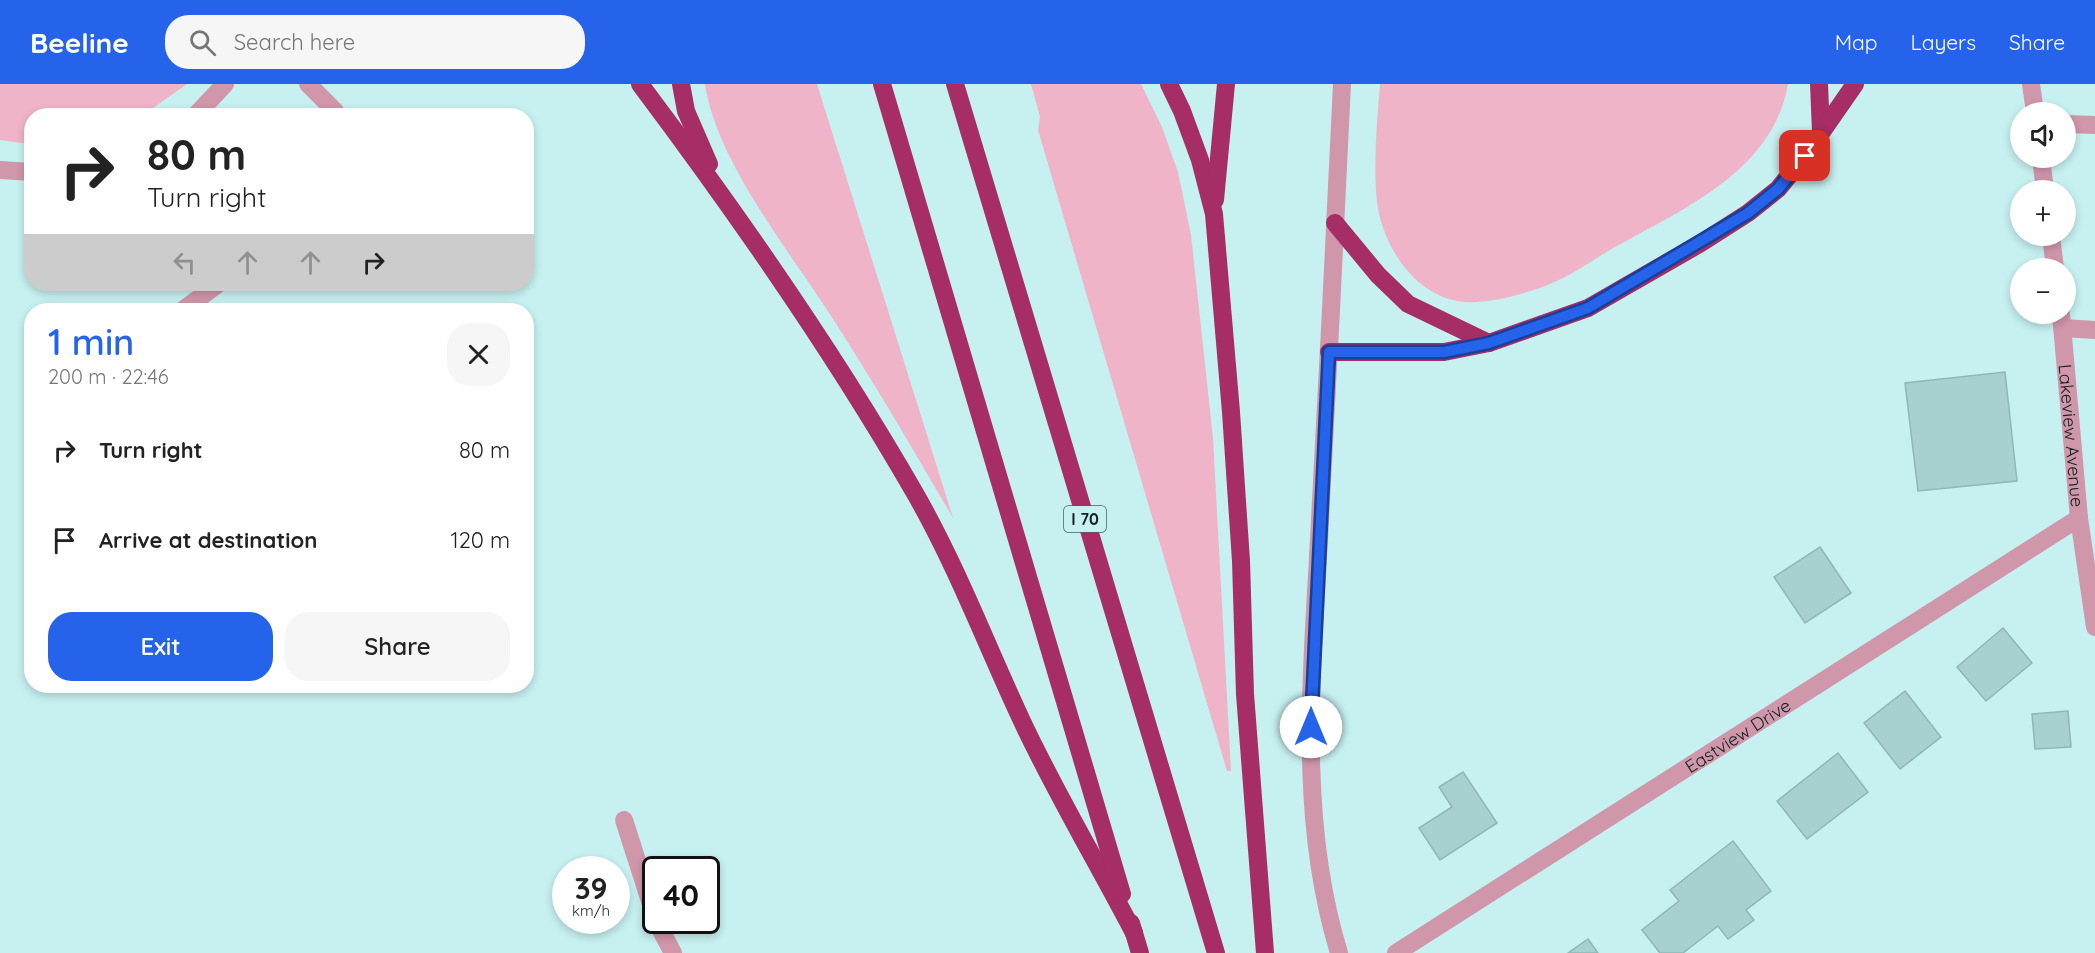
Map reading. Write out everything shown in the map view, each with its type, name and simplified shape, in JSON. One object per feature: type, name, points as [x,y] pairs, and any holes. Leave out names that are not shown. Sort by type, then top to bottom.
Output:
[{"type":"highway","points":[[640,84],[721,192],[857,398],[917,496],[968,597],[1021,720],[1134,933]]},
{"type":"highway","points":[[681,84],[686,111],[721,192]]},
{"type":"highway","points":[[882,84],[1140,953]]},
{"type":"highway","name":"I 70","points":[[955,84],[1216,953]]},
{"type":"highway","points":[[1169,84],[1182,111],[1200,160],[1214,214],[1233,446],[1245,694],[1265,953]]},
{"type":"highway","points":[[1214,214],[1226,84]]},
{"type":"highway","points":[[1819,84],[1821,132]]},
{"type":"highway","points":[[1329,352],[1444,352],[1489,343],[1588,308],[1701,243],[1748,213],[1778,189],[1855,84]]},
{"type":"highway","points":[[1335,223],[1378,275],[1408,304],[1489,343]]},
{"type":"street","points":[[202,108],[225,84]]},
{"type":"street","points":[[308,84],[332,108]]},
{"type":"street","points":[[1339,953],[1320,878],[1311,768],[1311,686],[1342,84]]},
{"type":"street","points":[[2031,84],[2034,102]]},
{"type":"street","points":[[2076,124],[2095,125]]},
{"type":"street","points":[[0,170],[24,172]]},
{"type":"street","points":[[192,303],[209,291]]},
{"type":"street","name":"Lakeview Avenue","points":[[2062,324],[2079,518],[2095,627]]},
{"type":"street","points":[[2075,324],[2095,330]]},
{"type":"street","name":"Eastview Drive","points":[[1396,953],[2079,518]]},
{"type":"street","points":[[624,820],[642,877]]},
{"type":"street","points":[[663,934],[673,953]]},
{"type":"shaded area","points":[[0,84],[187,84],[153,108],[24,108],[24,143],[0,140]]},
{"type":"shaded area","points":[[705,84],[817,84],[953,518],[864,368],[739,175],[712,113]]},
{"type":"shaded area","points":[[1031,84],[1141,84],[1162,127],[1178,172],[1191,235],[1213,438],[1231,771],[1227,771],[1038,130],[1040,117]]},
{"type":"shaded area","points":[[1380,84],[1788,84],[1779,114],[1764,141],[1744,164],[1721,184],[1668,218],[1558,280],[1513,296],[1476,302],[1456,301],[1438,295],[1422,285],[1396,256],[1387,238],[1377,202],[1375,172]]},
{"type":"building","points":[[2005,372],[2017,481],[1918,491],[1905,383]]},
{"type":"building","points":[[1820,547],[1851,593],[1805,623],[1774,577]]},
{"type":"building","points":[[2003,628],[2032,663],[1986,701],[1957,667]]},
{"type":"building","points":[[1905,691],[1941,737],[1900,769],[1864,723]]},
{"type":"building","points":[[2068,711],[2071,747],[2035,749],[2032,714]]},
{"type":"building","points":[[1838,753],[1868,792],[1807,839],[1777,801]]},
{"type":"building","points":[[1463,772],[1497,823],[1440,860],[1419,828],[1452,807],[1439,787]]},
{"type":"building","points":[[1733,841],[1771,891],[1746,910],[1754,920],[1728,939],[1718,926],[1683,953],[1660,953],[1642,930],[1679,901],[1670,890]]},
{"type":"building","points":[[1588,939],[1598,953],[1568,953]]},
{"type":"route","points":[[1311,727],[1311,686],[1329,352],[1369,350],[1444,352],[1489,343],[1532,330],[1588,308],[1701,243],[1748,213],[1778,189],[1805,156]]}]
